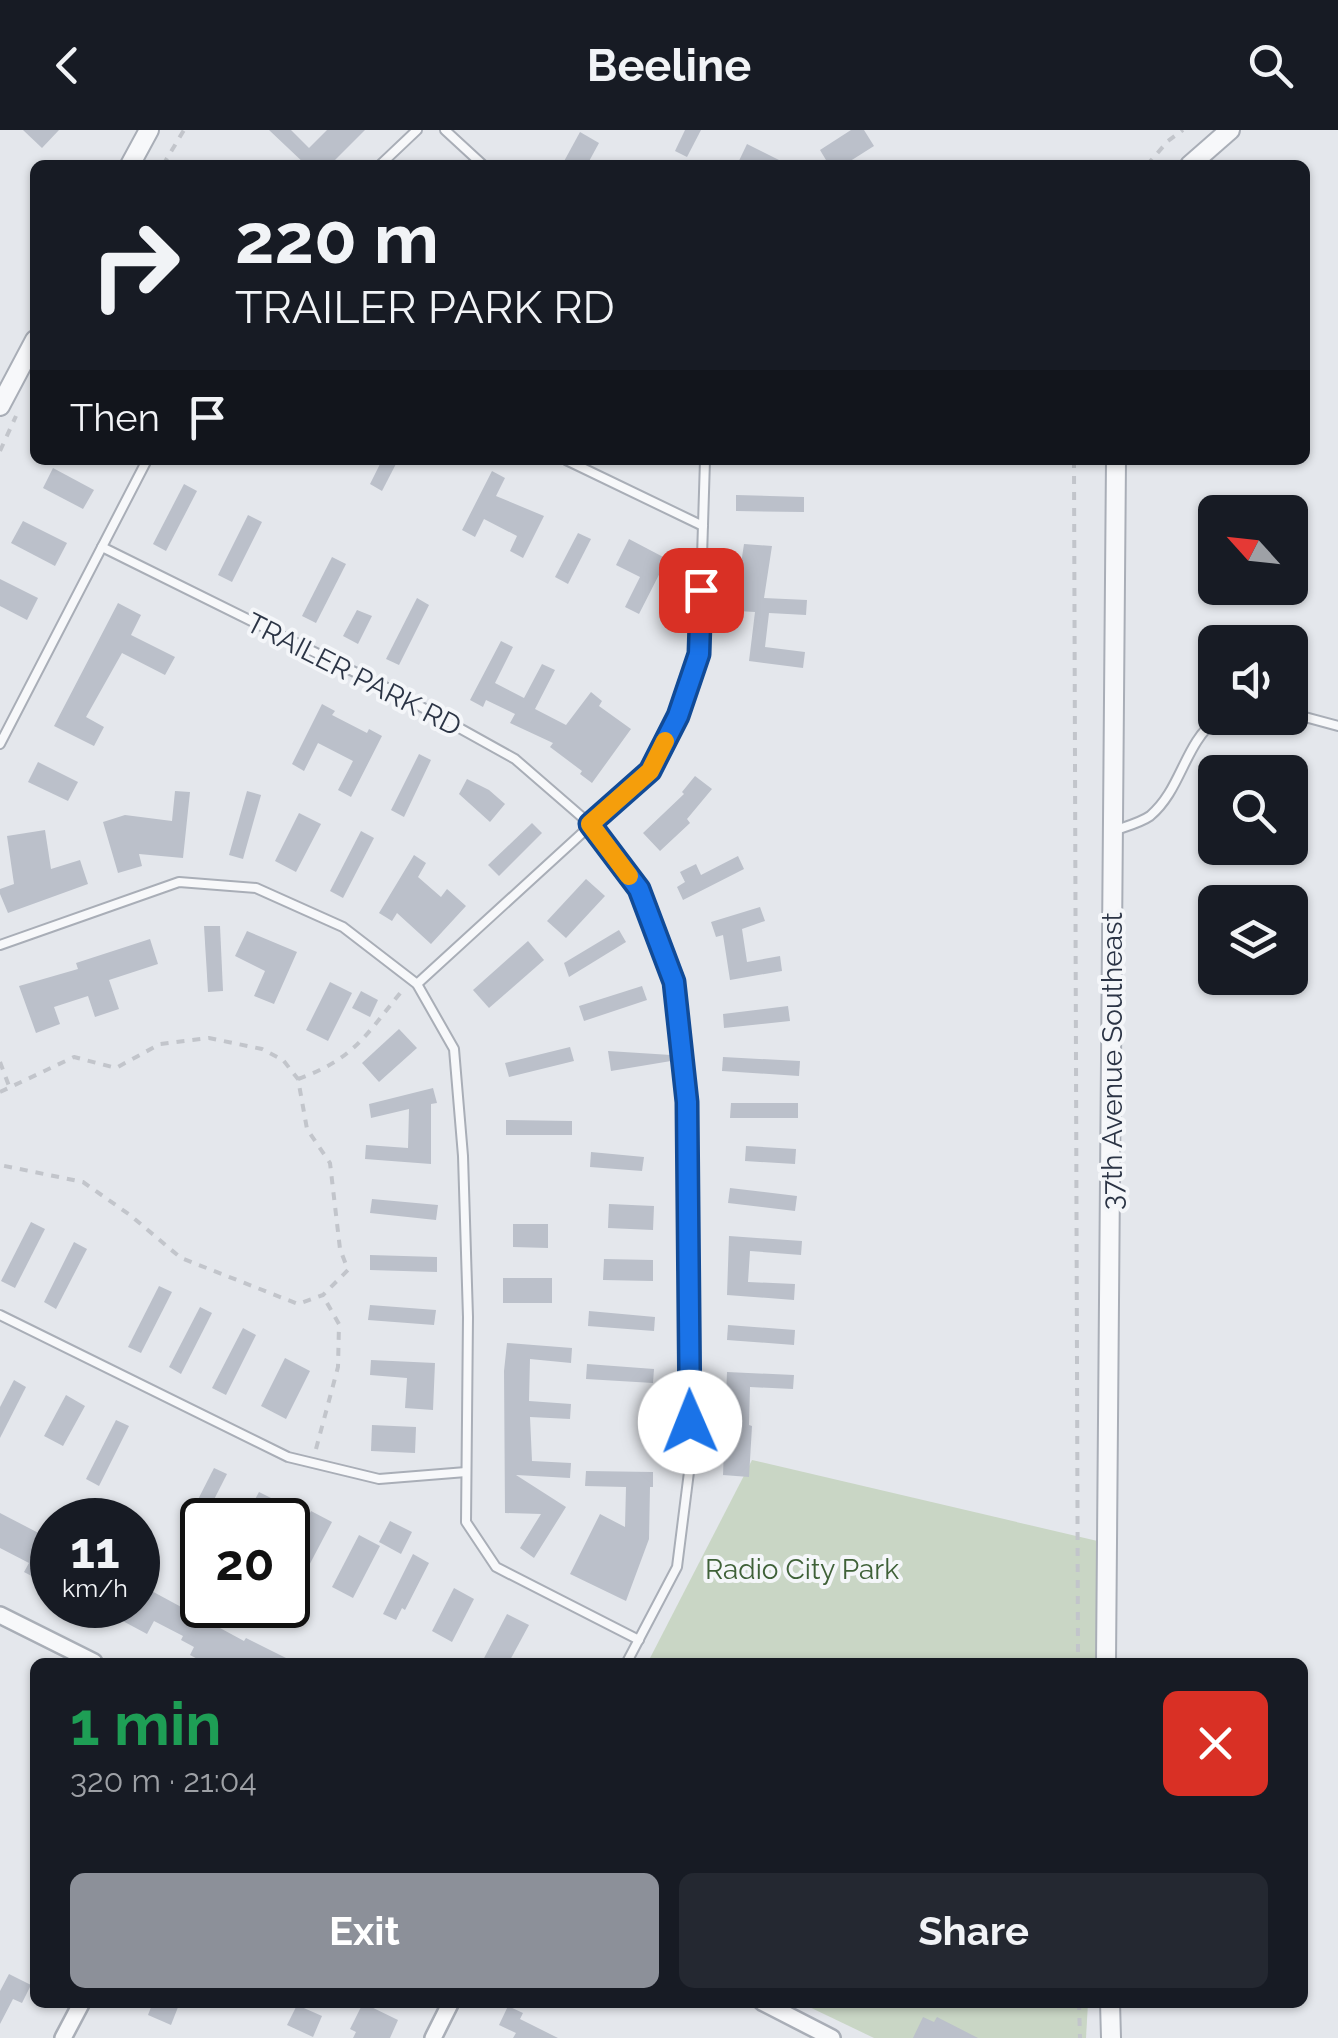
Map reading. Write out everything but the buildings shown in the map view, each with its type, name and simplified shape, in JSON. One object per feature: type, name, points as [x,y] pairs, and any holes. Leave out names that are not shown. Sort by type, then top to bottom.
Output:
[{"type":"street","points":[[133,160],[149,130]]},
{"type":"street","points":[[1196,160],[1230,130]]},
{"type":"street","points":[[0,406],[30,349]]},
{"type":"street","name":"37th Avenue Southeast","points":[[1106,1658],[1116,465]]},
{"type":"street","points":[[0,1615],[86,1658]]},
{"type":"street","points":[[64,2038],[79,2008]]},
{"type":"street","points":[[433,2038],[448,2008]]},
{"type":"street","points":[[770,2008],[804,2032],[832,2038]]},
{"type":"street","points":[[1110,2008],[1112,2038]]},
{"type":"lane","points":[[385,160],[417,130]]},
{"type":"lane","points":[[446,130],[477,160]]},
{"type":"lane","points":[[0,744],[144,465]]},
{"type":"lane","points":[[576,465],[703,526]]},
{"type":"lane","points":[[417,984],[650,771],[678,716],[699,654],[705,465]]},
{"type":"lane","name":"TRAILER PARK RD","points":[[102,547],[391,690],[516,758],[590,824],[639,889],[674,982],[687,1102],[691,1456],[678,1567],[629,1658]]},
{"type":"lane","points":[[1308,718],[1338,726]]},
{"type":"lane","points":[[1113,831],[1148,818],[1170,794],[1200,735]]},
{"type":"lane","points":[[0,946],[179,882],[256,888],[343,926],[417,984],[454,1049],[466,1228],[466,1522],[496,1567],[639,1640]]},
{"type":"lane","points":[[0,1315],[288,1457],[379,1479],[466,1472]]},
{"type":"path","points":[[166,160],[184,130]]},
{"type":"path","points":[[1151,160],[1183,130]]},
{"type":"path","points":[[1074,465],[1078,1658]]},
{"type":"path","points":[[298,1079],[328,1068],[355,1048],[401,992]]},
{"type":"path","points":[[0,1092],[74,1057],[116,1068],[160,1044],[209,1038],[262,1048],[283,1060],[298,1079],[307,1129],[330,1164],[340,1248],[348,1270],[322,1294],[298,1304],[181,1258],[83,1182],[0,1165]]},
{"type":"path","points":[[0,1062],[9,1086]]},
{"type":"path","points":[[315,1454],[338,1367],[339,1324],[322,1294]]},
{"type":"path","points":[[1078,2008],[1080,2038]]},
{"type":"green space","name":"Radio City Park","points":[[752,1460],[1106,1543],[1106,1658],[650,1658]]},
{"type":"green space","points":[[811,2008],[1088,2008],[1086,2038],[874,2038]]},
{"type":"slow traffic","points":[[629,876],[590,824],[650,771],[665,741]]},
{"type":"route","points":[[690,1422],[687,1102],[674,982],[639,889],[590,824],[650,771],[678,716],[699,654],[701,590]]}]
